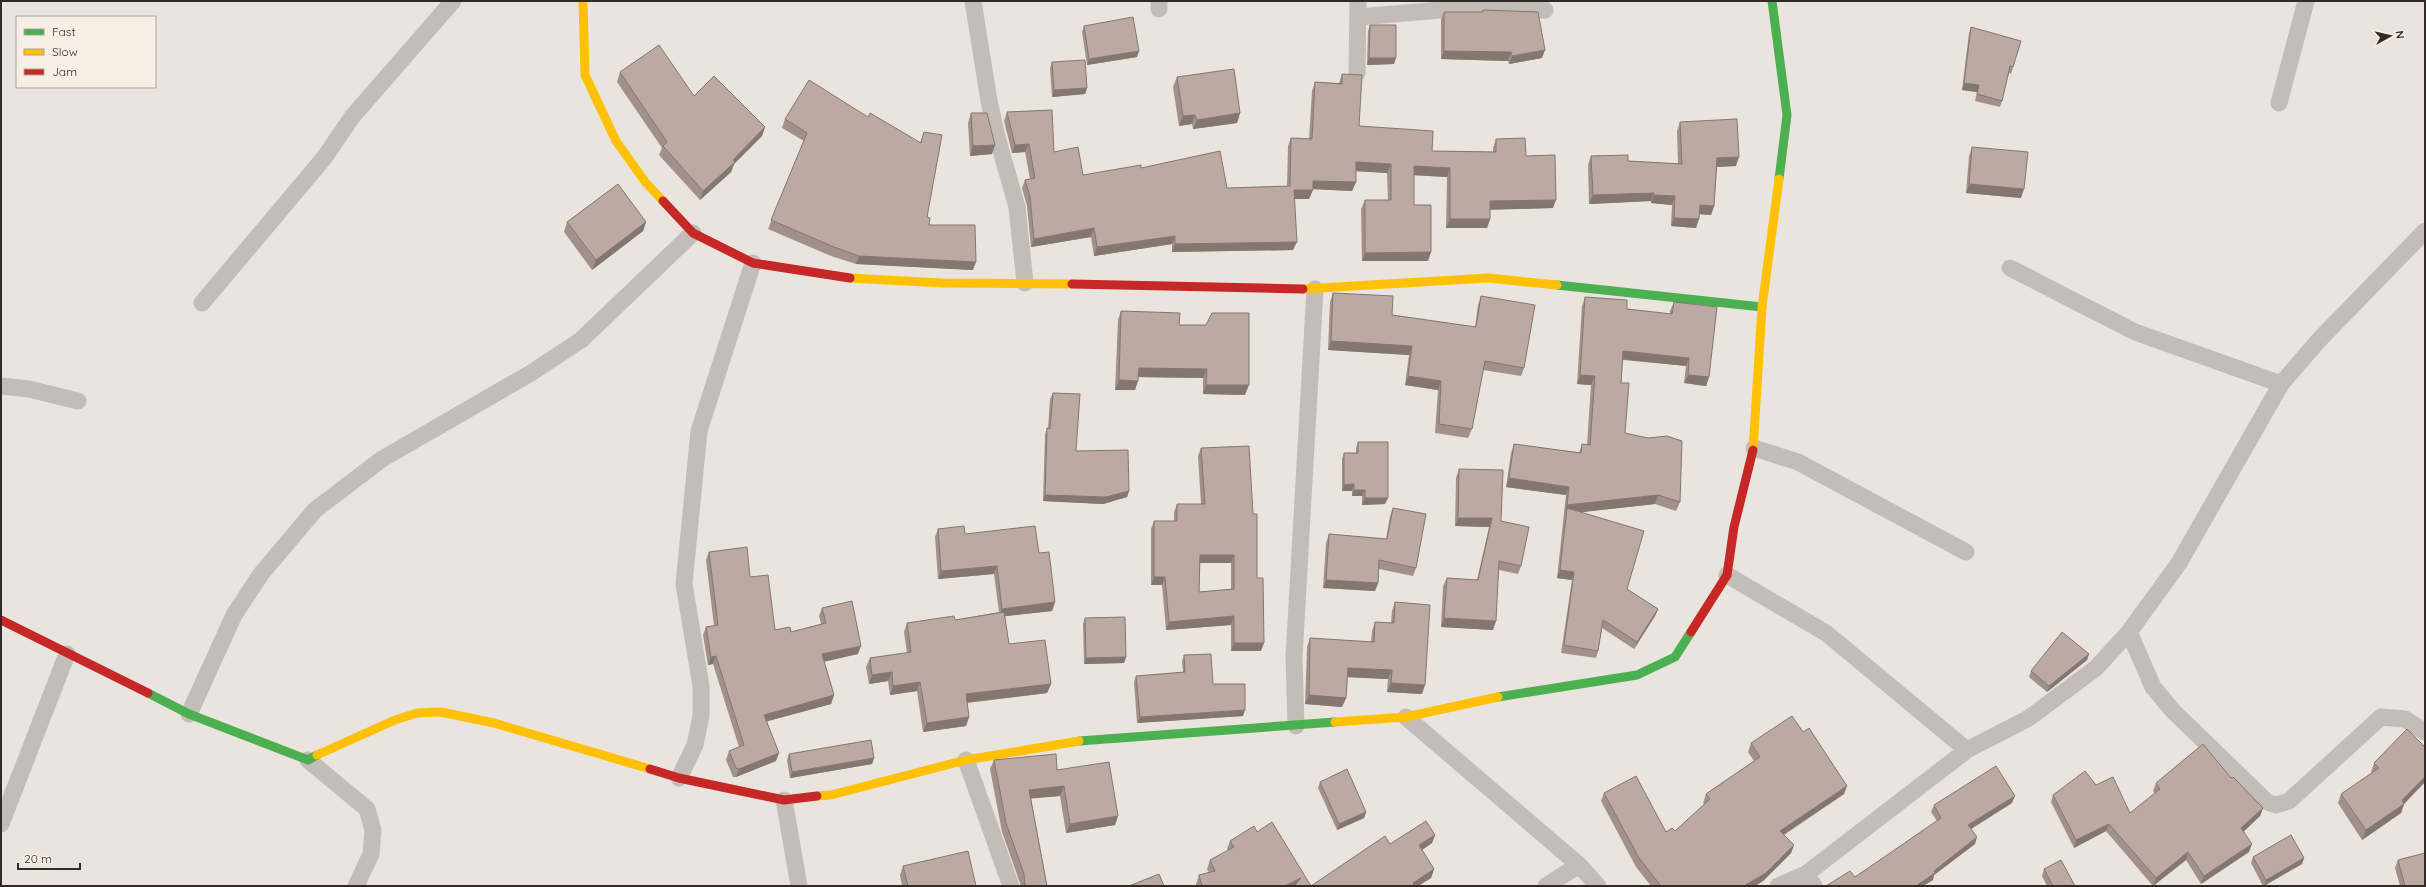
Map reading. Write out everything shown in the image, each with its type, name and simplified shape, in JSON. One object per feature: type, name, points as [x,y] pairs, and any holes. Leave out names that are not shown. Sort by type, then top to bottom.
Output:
[{"type":"street","points":[[202,303],[324,158],[352,117],[453,1]]},
{"type":"street","points":[[583,1],[585,75],[616,141],[646,183],[693,233],[752,263],[832,277],[942,283],[1024,283],[1315,289],[1488,278],[1762,307]]},
{"type":"street","points":[[973,1],[994,123],[1017,207],[1024,283]]},
{"type":"street","points":[[308,760],[330,748],[395,720],[417,713],[441,712],[494,723],[680,778],[784,800],[831,795],[966,760],[1041,746],[1095,739],[1296,726],[1406,717],[1519,692],[1594,683],[1637,675],[1675,658],[1727,575],[1734,527],[1754,448],[1762,307],[1787,115],[1772,1]]},
{"type":"street","points":[[2279,103],[2306,1]]},
{"type":"street","points":[[1357,73],[1358,9],[1466,8],[1545,10]]},
{"type":"street","points":[[1778,886],[1810,880],[1967,750],[2029,718],[2096,668],[2129,632],[2179,563],[2281,384],[2319,340],[2425,231]]},
{"type":"street","points":[[189,714],[234,616],[261,574],[315,510],[382,459],[531,372],[581,340],[693,233]]},
{"type":"street","points":[[680,778],[695,745],[701,716],[701,686],[684,584],[699,431],[752,263]]},
{"type":"street","points":[[2010,268],[2135,332],[2281,384]]},
{"type":"street","points":[[1296,726],[1294,657],[1315,289]]},
{"type":"street","points":[[1,386],[29,388],[78,401]]},
{"type":"street","points":[[1754,448],[1798,462],[1966,552]]},
{"type":"street","points":[[1727,575],[1826,633],[1967,750]]},
{"type":"street","points":[[1,620],[189,714],[308,760],[367,809],[374,830],[371,854],[356,886]]},
{"type":"street","points":[[2129,632],[2153,687],[2173,711],[2266,802],[2276,805],[2289,801],[2381,717],[2405,718],[2425,732]]},
{"type":"street","points":[[1,824],[67,654]]},
{"type":"street","points":[[1406,717],[1579,865],[1598,886]]},
{"type":"street","points":[[966,760],[1011,886]]},
{"type":"street","points":[[784,800],[799,886]]},
{"type":"street","points":[[1546,886],[1579,865]]},
{"type":"building","points":[[1483,10],[1538,12],[1545,50],[1512,56],[1511,52],[1444,51],[1444,12],[1483,12]]},
{"type":"building","points":[[1133,17],[1139,51],[1089,59],[1084,26]]},
{"type":"building","points":[[1370,25],[1396,25],[1396,58],[1369,58]]},
{"type":"building","points":[[1971,27],[2021,41],[2013,67],[2010,66],[2002,101],[1977,94],[1979,85],[1964,83]]},
{"type":"building","points":[[659,45],[694,96],[714,76],[765,127],[733,160],[735,162],[703,191],[663,146],[667,142],[620,72]]},
{"type":"building","points":[[1085,60],[1087,88],[1054,90],[1052,62]]},
{"type":"building","points":[[1234,69],[1240,113],[1197,120],[1195,115],[1183,116],[1177,77]]},
{"type":"building","points":[[1342,74],[1362,75],[1359,126],[1433,131],[1432,151],[1496,152],[1496,139],[1525,138],[1526,156],[1555,155],[1556,200],[1490,201],[1490,219],[1450,219],[1450,168],[1414,166],[1414,205],[1431,205],[1431,252],[1365,253],[1365,200],[1391,200],[1391,164],[1356,162],[1356,182],[1313,181],[1313,190],[1294,190],[1297,242],[1175,244],[1175,236],[1097,247],[1094,228],[1034,239],[1030,197],[1025,180],[1035,178],[1029,144],[1015,145],[1007,112],[1052,110],[1054,152],[1078,147],[1083,175],[1141,165],[1141,168],[1220,151],[1227,188],[1290,186],[1291,138],[1312,139],[1315,82],[1342,84]]},
{"type":"building","points":[[809,80],[868,117],[870,113],[921,143],[924,132],[942,135],[927,217],[930,218],[929,225],[975,225],[976,262],[859,256],[771,220],[807,133],[785,119]]},
{"type":"building","points":[[971,113],[987,113],[995,145],[973,146]]},
{"type":"building","points":[[1737,119],[1739,157],[1717,158],[1714,206],[1700,205],[1699,219],[1674,218],[1675,196],[1654,195],[1654,193],[1593,195],[1591,156],[1628,155],[1628,161],[1682,164],[1680,122]]},
{"type":"building","points":[[1972,147],[2028,152],[2024,189],[1969,184]]},
{"type":"building","points":[[618,184],[646,222],[596,260],[567,222]]},
{"type":"building","points":[[1333,293],[1393,296],[1392,315],[1476,327],[1481,296],[1535,305],[1524,368],[1485,361],[1472,429],[1439,424],[1441,381],[1408,376],[1412,346],[1331,341]]},
{"type":"building","points":[[1585,297],[1627,300],[1627,309],[1672,314],[1674,302],[1717,307],[1709,377],[1688,375],[1689,358],[1623,351],[1621,383],[1629,383],[1625,433],[1648,438],[1667,436],[1682,441],[1680,502],[1658,495],[1567,505],[1569,487],[1509,478],[1514,444],[1581,453],[1582,444],[1590,445],[1595,376],[1580,375]]},
{"type":"building","points":[[1121,311],[1180,313],[1179,325],[1206,325],[1212,313],[1249,313],[1249,385],[1206,385],[1207,369],[1139,368],[1138,381],[1119,380]]},
{"type":"building","points":[[1053,393],[1080,394],[1076,451],[1128,450],[1129,491],[1106,497],[1045,495],[1047,428],[1050,429]]},
{"type":"building","points":[[1358,442],[1388,442],[1388,498],[1365,498],[1365,490],[1354,490],[1354,484],[1344,485],[1344,453],[1358,453]]},
{"type":"building","points":[[1249,446],[1253,514],[1257,514],[1257,578],[1263,578],[1264,643],[1234,643],[1234,616],[1169,622],[1165,577],[1154,577],[1154,521],[1177,521],[1177,504],[1205,504],[1201,448]],"holes":[[[1200,555],[1234,555],[1234,589],[1199,592]]]},
{"type":"building","points":[[1459,469],[1503,470],[1501,521],[1529,527],[1521,566],[1499,561],[1496,621],[1444,618],[1447,578],[1478,580],[1492,518],[1458,518]]},
{"type":"building","points":[[1393,508],[1426,514],[1416,568],[1379,560],[1378,583],[1326,580],[1329,534],[1387,539]]},
{"type":"building","points":[[1567,508],[1644,531],[1627,589],[1658,609],[1637,642],[1603,620],[1598,651],[1564,645],[1574,572],[1560,570]]},
{"type":"building","points":[[964,526],[965,534],[1035,526],[1039,553],[1049,552],[1055,602],[1002,609],[997,566],[941,571],[938,529]]},
{"type":"building","points":[[747,547],[750,577],[768,575],[775,630],[790,627],[791,632],[826,623],[822,608],[852,601],[861,646],[822,654],[834,695],[764,715],[779,753],[739,769],[736,768],[729,751],[744,745],[716,656],[711,657],[706,627],[718,625],[709,552]]},
{"type":"building","points":[[1395,602],[1430,605],[1425,685],[1391,683],[1392,670],[1348,668],[1346,698],[1309,695],[1310,638],[1374,642],[1375,622],[1394,623]]},
{"type":"building","points":[[1004,612],[1009,644],[1045,640],[1051,684],[966,694],[969,717],[927,723],[920,682],[893,686],[892,672],[872,675],[870,658],[911,652],[907,623],[954,616],[955,620]]},
{"type":"building","points":[[1125,617],[1126,657],[1086,658],[1085,618]]},
{"type":"building","points":[[2062,632],[2089,654],[2049,686],[2031,671]]},
{"type":"building","points":[[1211,654],[1213,684],[1245,684],[1245,710],[1140,717],[1136,676],[1185,672],[1184,655]]},
{"type":"building","points":[[1792,716],[1803,732],[1809,728],[1847,786],[1780,831],[1794,845],[1766,873],[1744,886],[1661,886],[1639,858],[1604,793],[1636,776],[1666,832],[1672,828],[1675,831],[1710,799],[1706,794],[1760,757],[1751,743]]},
{"type":"building","points":[[2407,729],[2425,747],[2425,777],[2402,800],[2404,804],[2366,830],[2341,794],[2379,768],[2374,763]]},
{"type":"building","points":[[871,740],[874,758],[792,772],[789,754]]},
{"type":"building","points":[[2203,744],[2231,778],[2233,777],[2263,808],[2241,828],[2252,844],[2204,876],[2188,852],[2156,878],[2109,824],[2076,840],[2053,795],[2085,771],[2096,785],[2113,777],[2130,813],[2160,789],[2156,783]]},
{"type":"building","points":[[1056,754],[1057,770],[1109,762],[1118,816],[1070,824],[1064,786],[1029,790],[1047,886],[1025,886],[1024,874],[1006,823],[994,760]]},
{"type":"building","points":[[1996,766],[2015,796],[1968,825],[1977,837],[1934,871],[1935,873],[1916,886],[1826,886],[1850,871],[1855,877],[1941,818],[1934,805]]},
{"type":"building","points":[[1347,769],[1366,812],[1339,824],[1320,782]]},
{"type":"building","points":[[1426,821],[1435,835],[1419,845],[1434,869],[1413,883],[1415,886],[1311,886],[1385,836],[1390,844]]},
{"type":"building","points":[[1272,822],[1311,886],[1294,886],[1301,878],[1285,886],[1202,886],[1199,875],[1215,871],[1210,860],[1234,847],[1230,841],[1254,826],[1257,832]]},
{"type":"building","points":[[2291,835],[2304,858],[2266,880],[2253,857]]},
{"type":"building","points":[[968,851],[976,886],[908,886],[903,866]]},
{"type":"building","points":[[2425,853],[2425,886],[2405,886],[2398,860]]},
{"type":"building","points":[[2061,860],[2075,886],[2053,886],[2044,869]]},
{"type":"building","points":[[1159,874],[1164,886],[1129,886]]},
{"type":"traffic: fast","points":[[1772,1],[1787,115],[1779,179]]},
{"type":"traffic: fast","points":[[1557,285],[1762,307]]},
{"type":"traffic: fast","points":[[1498,697],[1637,675],[1675,657],[1691,632]]},
{"type":"traffic: fast","points":[[148,693],[189,714],[308,760],[317,755]]},
{"type":"traffic: fast","points":[[1079,741],[1335,722]]},
{"type":"traffic: slow","points":[[583,1],[585,75],[616,141],[646,183],[663,201]]},
{"type":"traffic: slow","points":[[1753,450],[1762,307],[1779,179]]},
{"type":"traffic: slow","points":[[850,278],[942,283],[1072,284]]},
{"type":"traffic: slow","points":[[1303,289],[1488,278],[1557,285]]},
{"type":"traffic: slow","points":[[1335,722],[1406,717],[1498,697]]},
{"type":"traffic: slow","points":[[317,755],[395,720],[417,713],[441,712],[494,723],[650,769]]},
{"type":"traffic: slow","points":[[817,796],[831,795],[966,760],[1079,741]]},
{"type":"traffic: jam","points":[[663,201],[693,233],[753,263],[850,278]]},
{"type":"traffic: jam","points":[[1072,284],[1303,289]]},
{"type":"traffic: jam","points":[[1691,632],[1727,575],[1734,527],[1753,450]]},
{"type":"traffic: jam","points":[[1,620],[148,693]]},
{"type":"traffic: jam","points":[[650,769],[679,778],[784,800],[817,796]]}]
